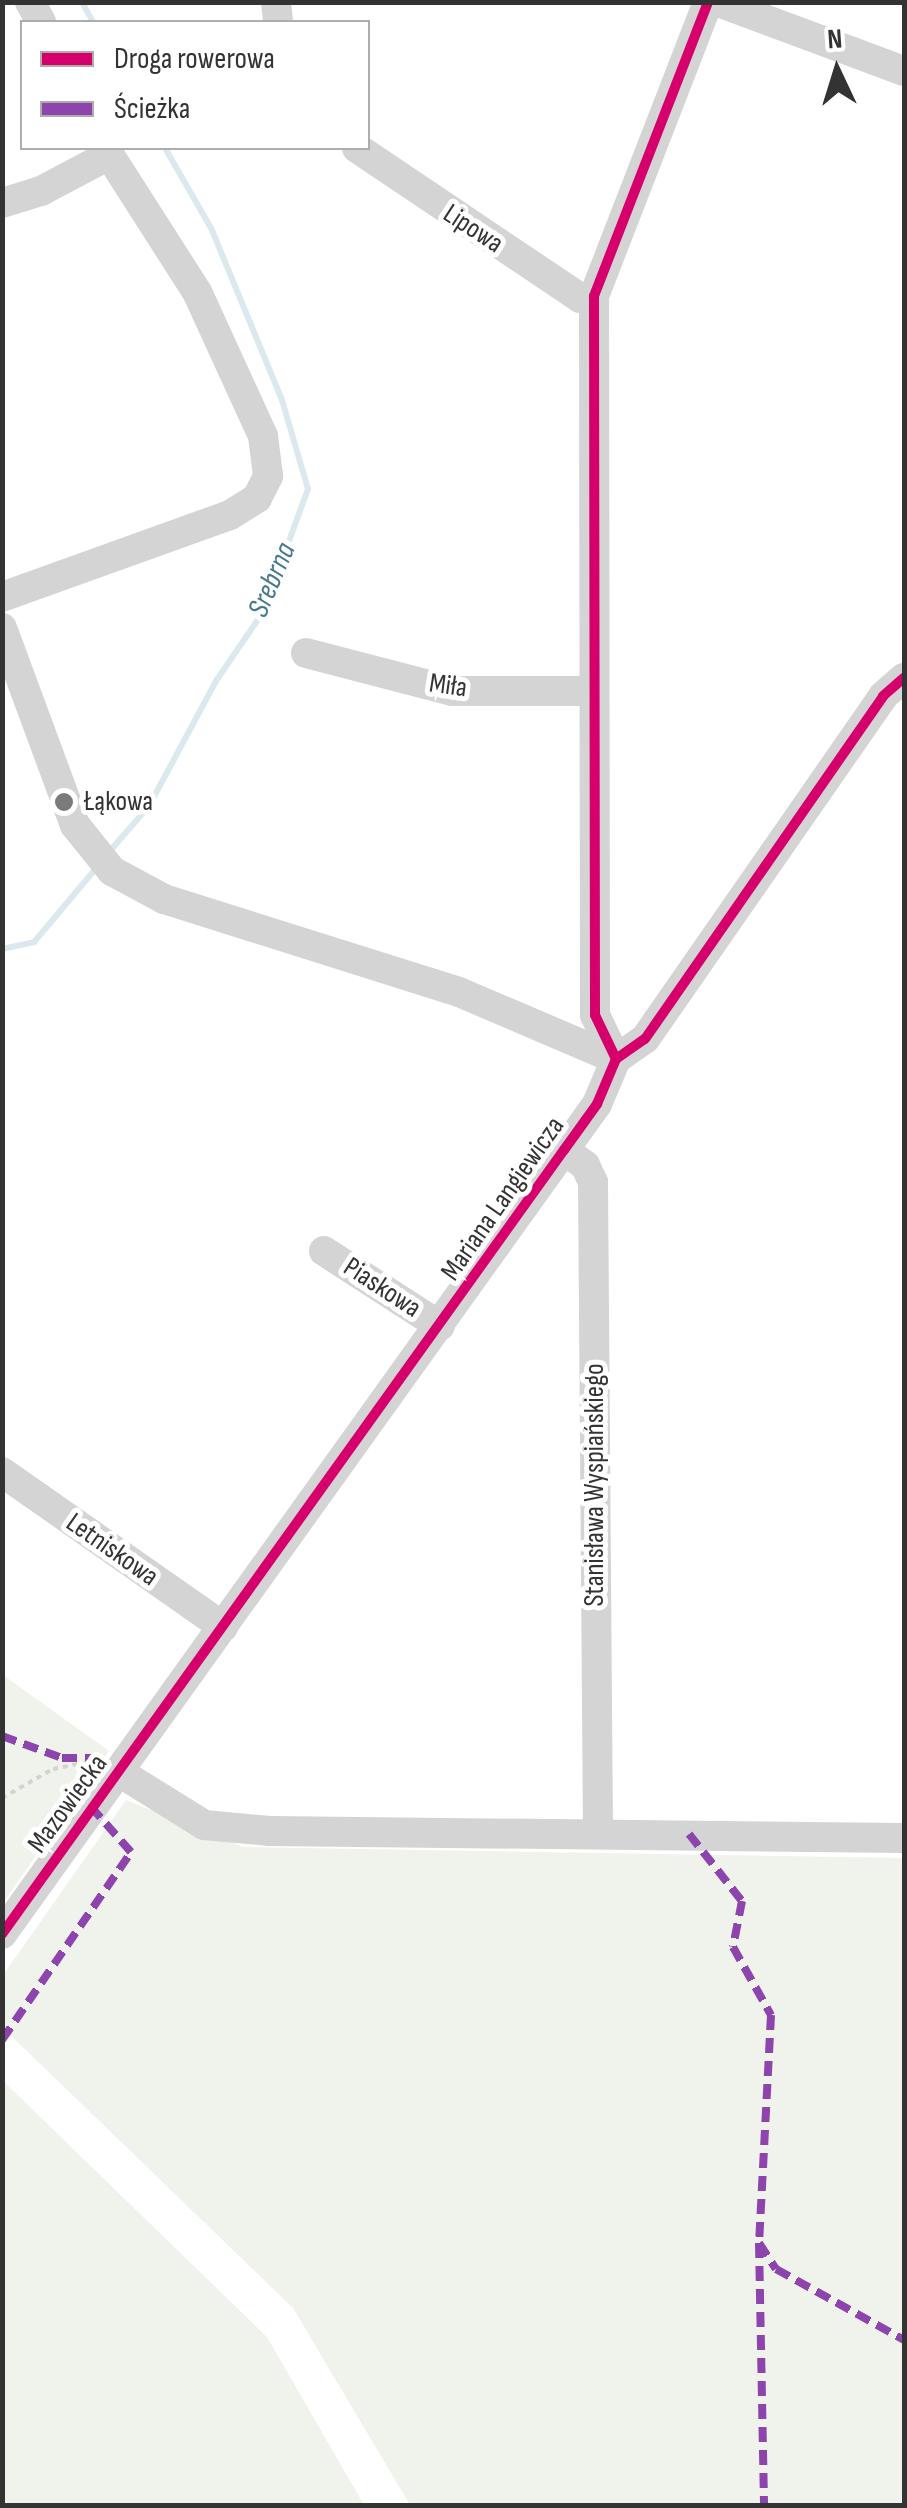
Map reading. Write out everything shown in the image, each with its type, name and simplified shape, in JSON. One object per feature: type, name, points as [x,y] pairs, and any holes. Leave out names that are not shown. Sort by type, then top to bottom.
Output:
[{"type":"street","points":[[616,1059],[594,1015],[594,296],[708,2]]},
{"type":"street","points":[[718,2],[904,71]]},
{"type":"street","name":"Lipowa","points":[[360,150],[580,298],[594,296]]},
{"type":"street","points":[[2,203],[41,191],[107,151],[198,292],[268,452],[268,476],[256,498],[185,530],[2,597]]},
{"type":"street","points":[[2,628],[86,846],[127,881],[164,899],[460,992],[616,1059]]},
{"type":"street","name":"Miła","points":[[306,653],[452,691],[594,691]]},
{"type":"street","name":"Mariana Langiewicza","points":[[127,1761],[597,1104],[616,1059],[645,1039],[884,696],[904,678]]},
{"type":"street","name":"Stanisława Wyspiańskiego","points":[[564,1150],[585,1166],[594,1192],[598,1833]]},
{"type":"street","name":"Piaskowa","points":[[324,1251],[440,1326]]},
{"type":"street","name":"Letniskowa","points":[[2,1472],[223,1627]]},
{"type":"street","points":[[127,1761],[204,1825],[270,1832],[904,1838]]},
{"type":"street","name":"Mazowiecka","points":[[2,1934],[127,1761]]},
{"type":"path","points":[[2,1798],[53,1769],[93,1758],[127,1761]]},
{"type":"shaded area","points":[[3,1675],[109,1751],[3,1903]]},
{"type":"shaded area","points":[[126,1800],[243,1847],[904,1858],[904,2505],[410,2505],[293,2308],[3,2028],[3,1975]]},
{"type":"shaded area","points":[[2,2080],[267,2337],[364,2505],[3,2505]]},
{"type":"waterway","name":"Srebrna","points":[[82,2],[92,20]]},
{"type":"waterway","name":"Srebrna","points":[[109,852],[149,806],[216,681],[263,612],[308,489],[282,400],[211,228],[166,150]]},
{"type":"waterway","name":"Srebrna","points":[[2,949],[34,942],[98,866]]},
{"type":"marked path","points":[[2,1736],[62,1758],[93,1758]]},
{"type":"marked path","points":[[2,2040],[131,1852],[93,1809]]},
{"type":"marked path","points":[[689,1834],[742,1901],[733,1947],[771,2015],[759,2243],[776,2269],[904,2340]]},
{"type":"marked path","points":[[759,2243],[764,2506]]},
{"type":"cycle path","points":[[616,1059],[595,1015],[594,296],[708,2]]},
{"type":"cycle path","points":[[2,1934],[597,1104],[616,1059],[645,1039],[883,696],[904,678]]},
{"type":"place","name":"Łąkowa","points":[[64,802]]}]
